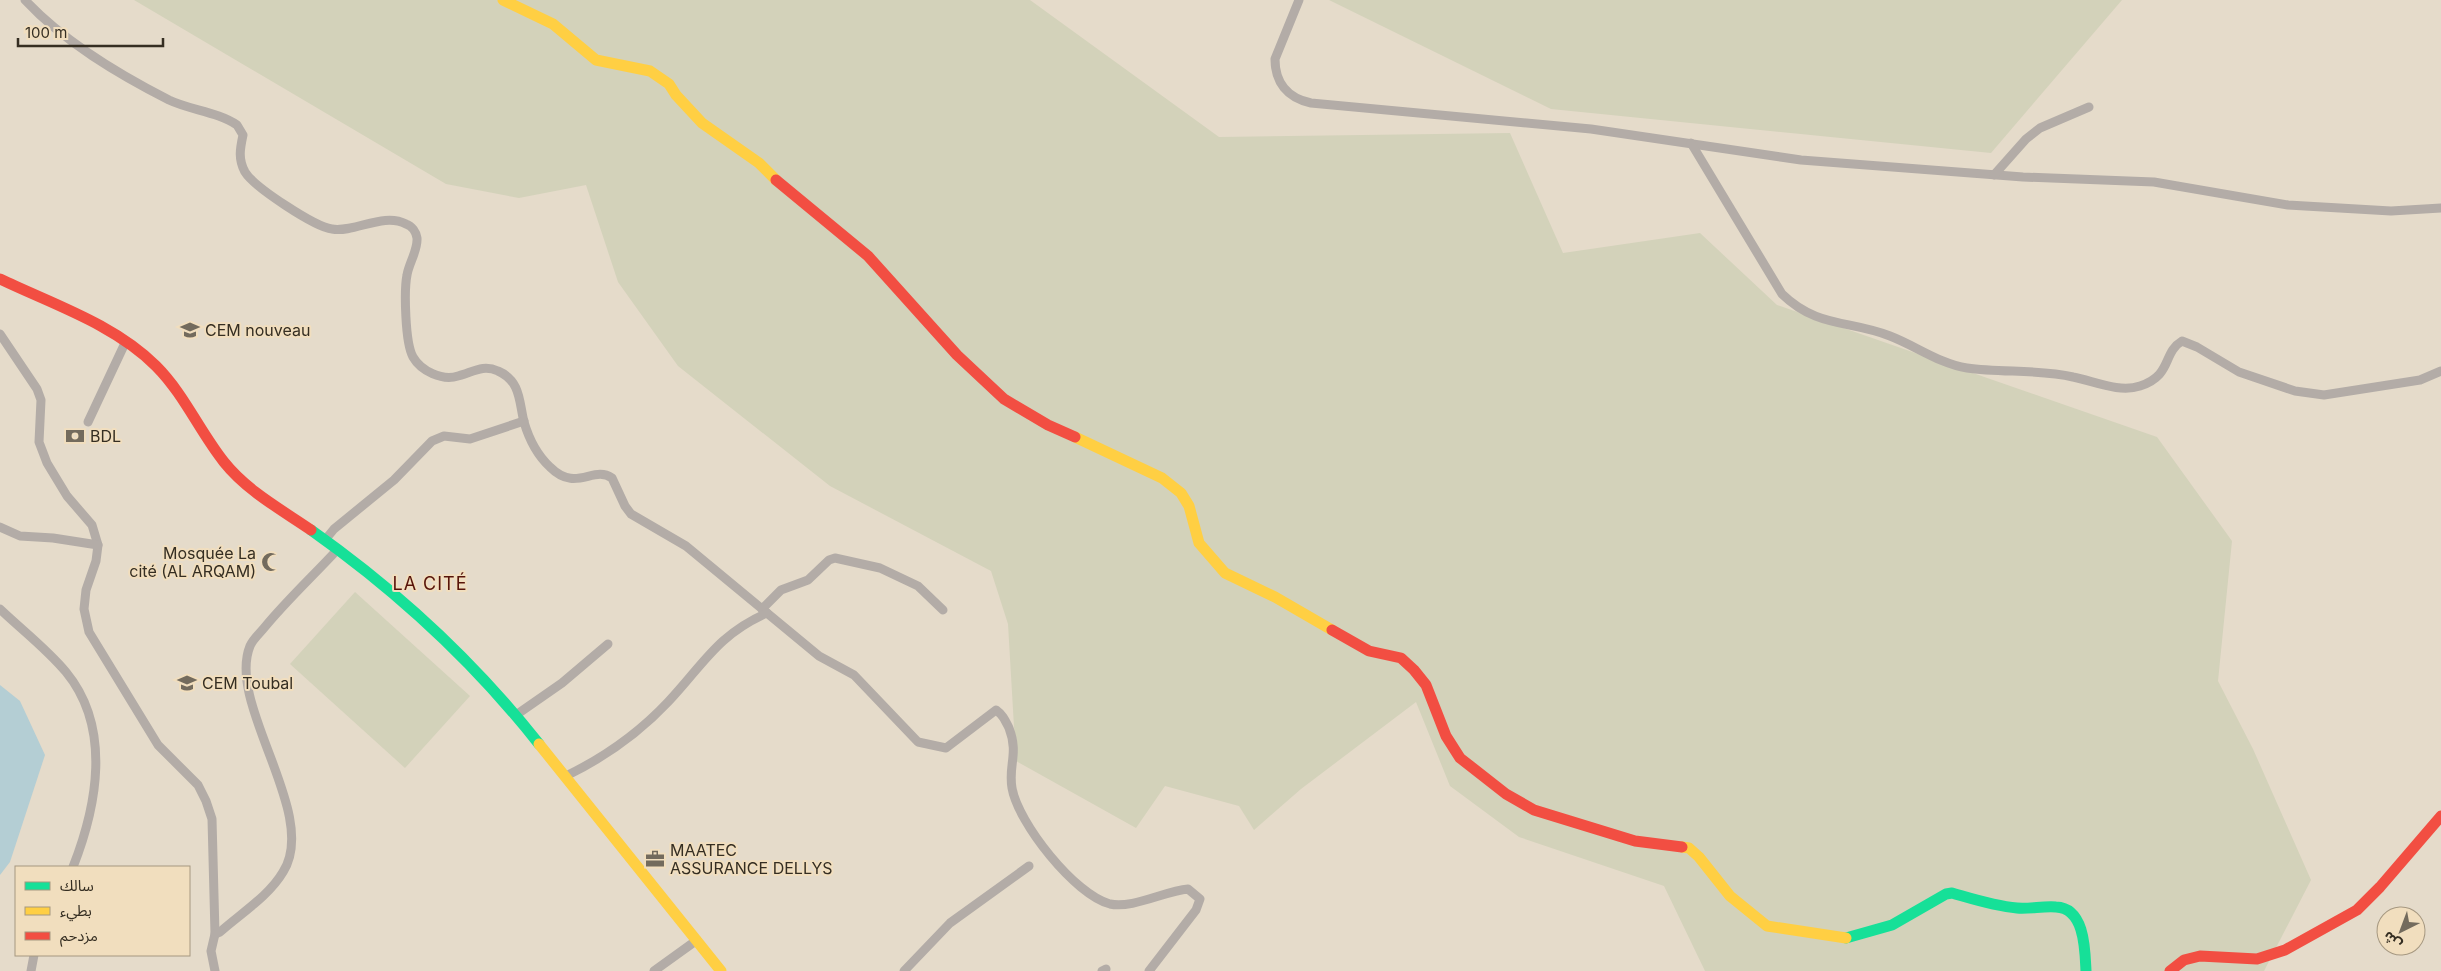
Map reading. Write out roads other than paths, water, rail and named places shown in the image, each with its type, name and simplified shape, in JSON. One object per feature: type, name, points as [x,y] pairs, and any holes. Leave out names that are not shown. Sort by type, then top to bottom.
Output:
[{"type":"street","points":[[25,0],[43,19],[116,70],[170,100],[237,125],[243,135],[240,152],[241,162],[252,181],[317,224],[340,230],[380,222],[401,222],[409,225],[417,239],[406,282],[409,346],[414,359],[424,369],[444,377],[457,376],[479,368],[496,370],[504,374],[517,389],[521,399],[524,421],[534,447],[552,470],[572,480],[596,474],[609,476],[615,481],[625,506],[631,514],[686,546],[819,656],[854,675],[918,742],[946,748],[996,710],[1003,715],[1015,743],[1011,786],[1018,809],[1028,827],[1053,859],[1081,886],[1110,904],[1132,903],[1174,890],[1188,889],[1200,899],[1196,910],[1149,971]]},
{"type":"street","points":[[503,0],[553,24],[596,60],[650,71],[669,84],[676,96],[702,123],[759,162],[764,170],[868,256],[957,355],[1004,399],[1048,425],[1162,478],[1181,493],[1189,506],[1190,520],[1199,543],[1225,573],[1275,597],[1369,651],[1400,658],[1414,670],[1426,685],[1446,736],[1460,758],[1506,794],[1534,810],[1635,841],[1688,848],[1699,857],[1730,896],[1767,926],[1849,938],[1892,925],[1946,894],[1952,893],[2008,907],[2047,909],[2057,907],[2068,910],[2078,921],[2086,971]]},
{"type":"street","points":[[1299,0],[1275,59],[1275,68],[1281,85],[1294,97],[1302,101],[1591,129],[1801,160],[1994,175],[2154,182],[2288,205],[2391,211],[2441,208]]},
{"type":"street","points":[[1994,175],[2026,139],[2040,128],[2089,107]]},
{"type":"street","points":[[1691,143],[1782,294],[1797,309],[1816,317],[1889,335],[1944,361],[1966,368],[2072,376],[2127,389],[2155,379],[2166,367],[2174,346],[2182,341],[2197,347],[2239,372],[2295,391],[2324,395],[2420,380],[2441,371]]},
{"type":"street","points":[[0,279],[91,322],[126,341],[156,366],[181,396],[224,462],[243,482],[325,540],[447,644],[516,715],[721,971]]},
{"type":"street","points":[[0,334],[20,361],[41,400],[39,442],[47,463],[67,496],[92,525],[98,545],[96,561],[86,590],[84,609],[89,632],[158,745],[198,785],[206,801],[212,819],[215,934],[211,951],[215,971]]},
{"type":"street","points":[[88,422],[126,341]]},
{"type":"street","points":[[325,540],[334,529],[394,480],[432,441],[444,436],[470,439],[524,421]]},
{"type":"street","points":[[0,527],[20,536],[53,538],[98,545]]},
{"type":"street","points":[[215,934],[220,932],[276,882],[284,871],[292,845],[292,832],[284,799],[252,700],[245,664],[251,644],[274,616],[337,550]]},
{"type":"street","points":[[566,776],[613,750],[638,732],[668,702],[719,643],[764,611],[781,590],[808,580],[829,560],[834,558],[880,568],[918,586],[942,610]]},
{"type":"street","points":[[0,609],[66,672],[78,690],[87,709],[97,752],[93,807],[73,866]]},
{"type":"street","points":[[516,715],[562,683],[608,644]]},
{"type":"street","points":[[2170,971],[2184,960],[2200,956],[2257,959],[2285,950],[2357,910],[2380,887],[2402,859],[2441,816]]},
{"type":"street","points":[[904,971],[950,923],[1029,866]]},
{"type":"street","points":[[654,971],[696,940]]},
{"type":"street","points":[[31,971],[34,956]]},
{"type":"water","points":[[0,685],[20,701],[45,755],[10,862],[0,875]]},
{"type":"place","name":"CEM nouveau","points":[[190,330]]},
{"type":"place","name":"BDL","points":[[75,436]]},
{"type":"place","name":"Mosquée La cité (AL ARQAM)","points":[[271,562]]},
{"type":"place","name":"CEM Toubal","points":[[187,683]]},
{"type":"place","name":"MAATEC ASSURANCE DELLYS","points":[[655,859]]},
{"type":"district","name":"LA CITÉ","points":[[430,584]]}]
